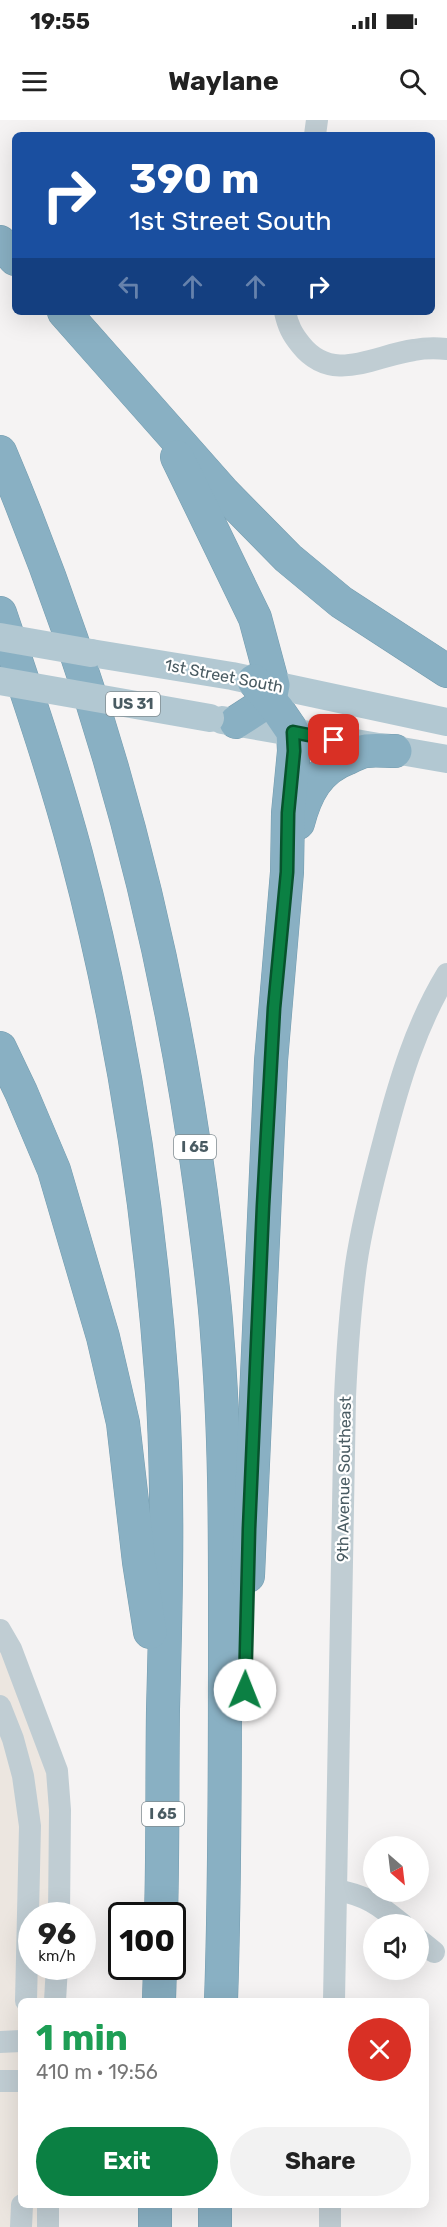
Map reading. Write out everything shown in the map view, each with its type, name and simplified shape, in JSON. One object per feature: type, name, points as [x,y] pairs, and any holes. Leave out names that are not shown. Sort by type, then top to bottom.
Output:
[{"type":"highway","points":[[0,242],[12,256]]},
{"type":"highway","points":[[67,315],[232,501],[288,558],[341,602],[447,671]]},
{"type":"highway","points":[[129,383],[175,453],[213,528],[255,618],[257,685],[293,732],[294,751],[288,813],[287,862],[274,1008],[263,1206],[249,1529],[242,1805],[225,1869]]},
{"type":"highway","name":"I 65","points":[[0,452],[46,567],[106,743],[164,972],[190,1113],[218,1336],[225,1525],[225,1869],[221,1998]]},
{"type":"highway","name":"I 65","points":[[0,613],[40,729],[76,854],[103,968],[131,1113],[147,1230],[162,1388],[167,1547],[161,1902]]},
{"type":"highway","points":[[223,720],[257,685]]},
{"type":"highway","points":[[287,862],[301,811],[318,777],[338,762],[365,751],[395,751]]},
{"type":"highway","points":[[0,1048],[54,1170],[103,1337],[123,1423],[139,1562],[163,1713]]},
{"type":"highway","points":[[159,1998],[160,1980]]},
{"type":"highway","points":[[155,2208],[155,2227]]},
{"type":"highway","points":[[215,2208],[215,2227]]},
{"type":"main road","name":"1st Street South","points":[[0,638],[447,722]]},
{"type":"main road","name":"US 31","points":[[0,681],[447,759]]},
{"type":"street","points":[[286,315],[291,333],[305,351],[317,361],[333,365],[360,364],[412,350],[447,349]]},
{"type":"street","name":"9th Avenue Southeast","points":[[334,1998],[345,1397],[356,1264],[370,1196],[401,1079],[432,999],[447,974]]},
{"type":"street","points":[[0,1630],[11,1649],[57,1771],[60,1810],[59,1902]]},
{"type":"street","points":[[0,1706],[13,1739],[23,1776],[30,1826],[26,1998]]},
{"type":"street","points":[[336,1890],[356,1893],[378,1904],[390,1914]]},
{"type":"street","points":[[55,1998],[56,1980]]},
{"type":"street","points":[[0,2042],[18,2041]]},
{"type":"street","points":[[0,2081],[18,2081]]},
{"type":"street","points":[[21,2227],[22,2208]]},
{"type":"street","points":[[48,2208],[48,2227]]},
{"type":"street","points":[[330,2208],[330,2227]]},
{"type":"shaded area","points":[[0,1620],[64,1779],[62,1902],[18,1902],[18,1980],[61,1980],[61,1998],[18,1998],[18,2208],[58,2208],[58,2227],[0,2227]]},
{"type":"route","points":[[245,1690],[249,1529],[263,1206],[274,1008],[287,872],[288,813],[294,751],[293,732],[334,740]]}]
